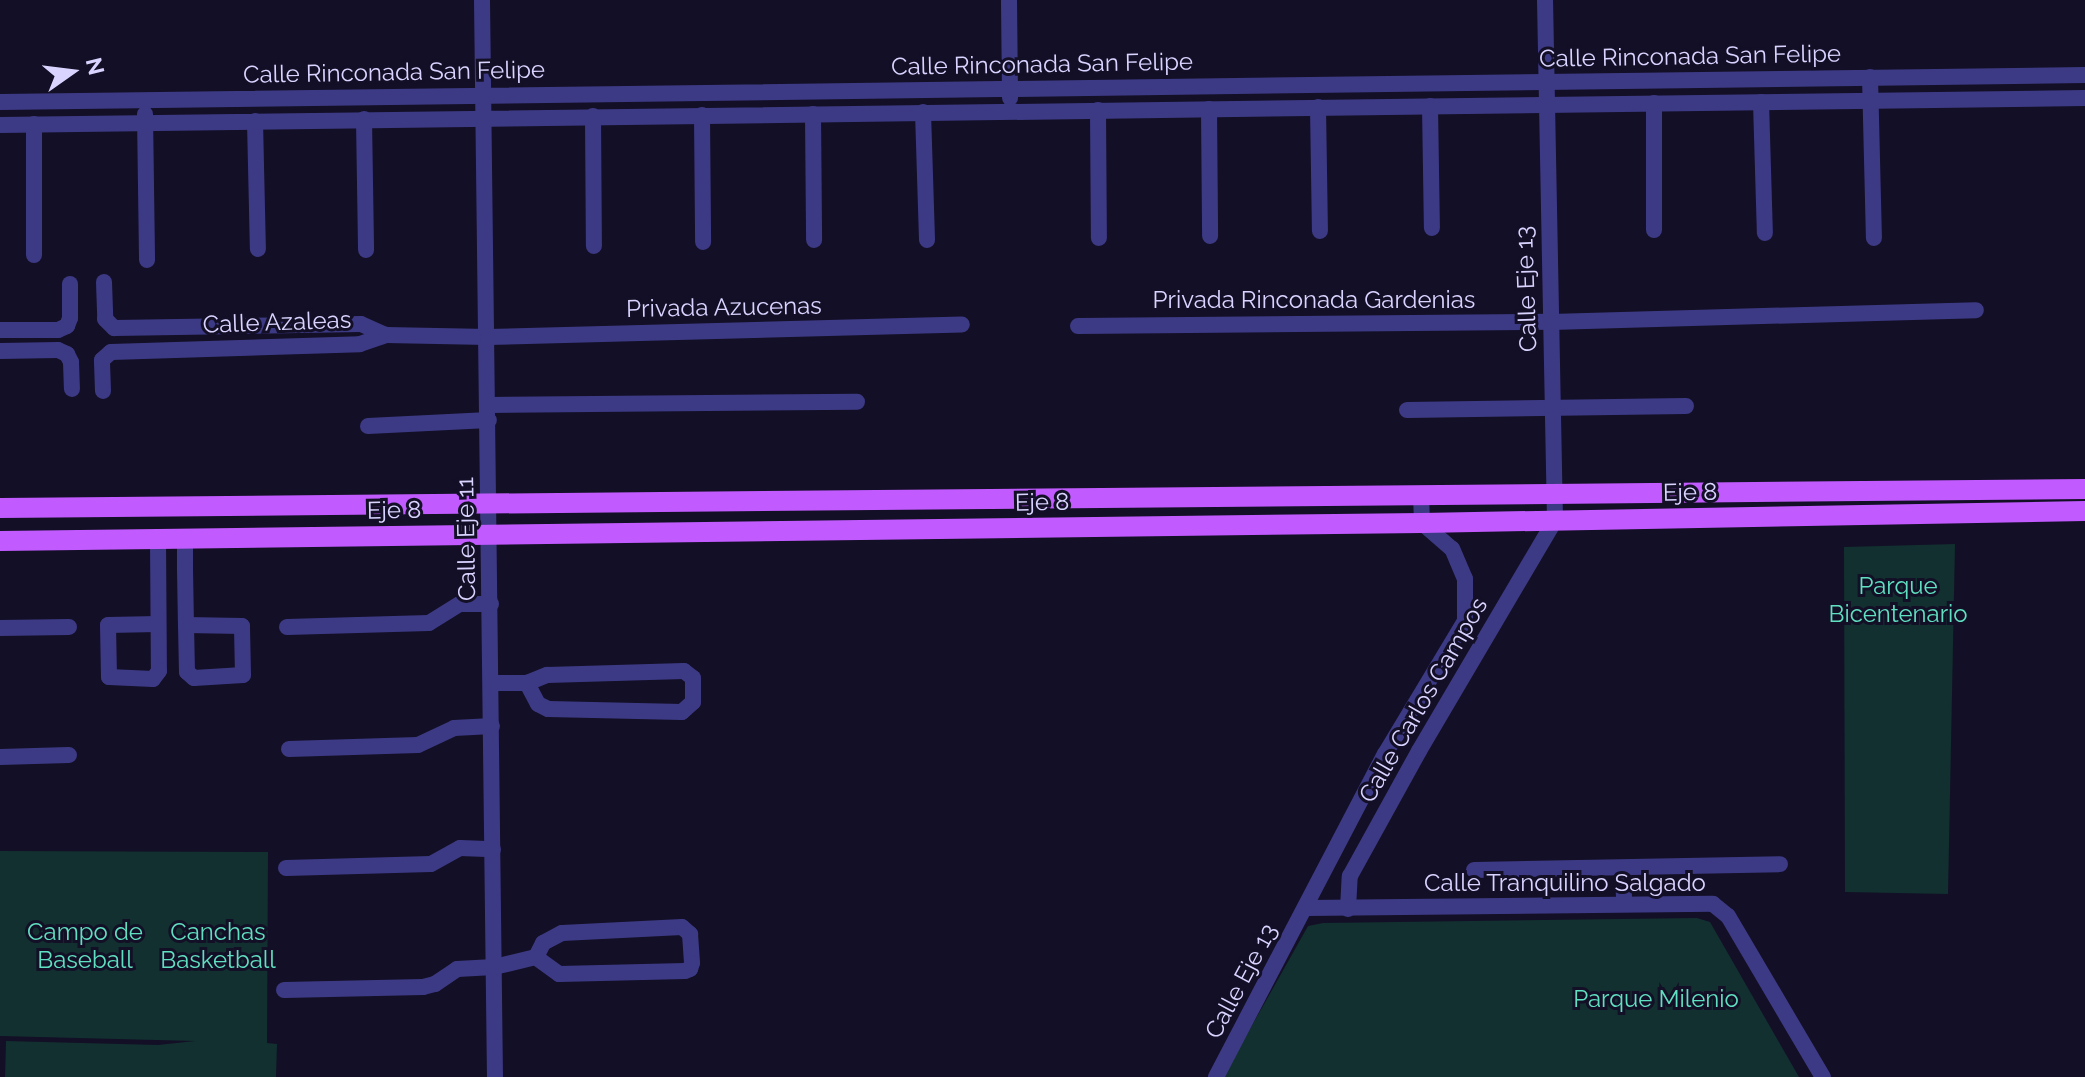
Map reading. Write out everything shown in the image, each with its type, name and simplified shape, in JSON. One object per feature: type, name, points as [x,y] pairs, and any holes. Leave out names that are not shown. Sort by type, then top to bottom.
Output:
[{"type":"main road","name":"Eje 8","points":[[0,508],[2085,489]]},
{"type":"main road","name":"Eje 8","points":[[0,541],[1422,523],[2085,511]]},
{"type":"street","name":"Calle Eje 11","points":[[482,0],[491,535],[495,1077]]},
{"type":"street","points":[[1009,0],[1010,111]]},
{"type":"street","name":"Calle Eje 13","points":[[1545,0],[1544,105],[1555,520]]},
{"type":"street","name":"Calle Rinconada San Felipe","points":[[0,102],[2085,75]]},
{"type":"street","points":[[1870,77],[1874,238]]},
{"type":"street","name":"Calle Rinconada San Felipe","points":[[0,125],[2085,98]]},
{"type":"street","points":[[144,100],[147,260]]},
{"type":"street","points":[[1761,102],[1765,233]]},
{"type":"street","points":[[1654,103],[1654,230]]},
{"type":"street","points":[[1430,106],[1432,228]]},
{"type":"street","points":[[1318,107],[1320,231]]},
{"type":"street","points":[[1209,109],[1210,236]]},
{"type":"street","points":[[1098,110],[1099,238]]},
{"type":"street","points":[[923,112],[927,240]]},
{"type":"street","points":[[813,114],[814,240]]},
{"type":"street","points":[[702,115],[703,242]]},
{"type":"street","points":[[593,116],[594,246]]},
{"type":"street","points":[[364,119],[366,250]]},
{"type":"street","points":[[255,121],[258,249]]},
{"type":"street","points":[[34,124],[34,255]]},
{"type":"street","points":[[104,282],[105,319],[114,328],[361,324],[386,335]]},
{"type":"street","points":[[0,330],[58,330],[67,326],[70,318],[70,284]]},
{"type":"street","name":"Privada Rinconada Gardenias","points":[[1078,326],[1551,322],[1976,310]]},
{"type":"street","name":"Privada Azucenas","points":[[488,337],[962,325]]},
{"type":"street","name":"Calle Azaleas","points":[[103,391],[102,360],[111,352],[360,344],[386,335],[488,337]]},
{"type":"street","points":[[0,351],[58,350],[67,354],[71,362],[72,389]]},
{"type":"street","points":[[368,426],[489,412],[857,402]]},
{"type":"street","points":[[1407,410],[1686,406]]},
{"type":"street","points":[[1421,497],[1422,523]]},
{"type":"street","name":"Calle Carlos Campos","points":[[1348,909],[1350,876],[1419,751],[1555,520]]},
{"type":"street","name":"Calle Carlos Campos","points":[[1307,908],[1385,754],[1465,621],[1465,579],[1452,549],[1422,523]]},
{"type":"street","points":[[158,539],[158,624],[157,676],[153,679],[109,677],[106,630],[112,624],[158,624]]},
{"type":"street","points":[[185,539],[186,625],[189,676],[243,675],[244,631],[236,623],[186,625]]},
{"type":"street","points":[[287,627],[429,623],[460,604],[491,604]]},
{"type":"street","points":[[0,628],[69,627]]},
{"type":"street","points":[[492,683],[527,683],[547,675],[684,671],[693,678],[693,702],[682,712],[548,709],[538,704],[527,683]]},
{"type":"street","points":[[289,749],[418,745],[454,728],[492,726]]},
{"type":"street","points":[[0,757],[69,755]]},
{"type":"street","points":[[286,868],[431,864],[460,848],[493,849]]},
{"type":"street","points":[[1474,870],[1780,864]]},
{"type":"street","points":[[1623,869],[1624,903]]},
{"type":"street","name":"Calle Tranquilino Salgado","points":[[1307,908],[1707,903],[1724,910],[1823,1077]]},
{"type":"street","name":"Calle Eje 13","points":[[1216,1077],[1307,908]]},
{"type":"street","points":[[284,990],[423,987],[435,984],[457,969],[494,967],[536,957],[559,974],[685,971],[690,969],[692,963],[690,934],[682,927],[562,933],[543,943],[536,957]]},
{"type":"green space","name":"Parque Bicentenario","points":[[1955,544],[1948,894],[1845,892],[1844,547]]},
{"type":"green space","points":[[0,851],[268,852],[267,1043],[277,1044],[276,1077],[5,1077],[6,1041],[158,1045],[195,1041],[0,1036]]},
{"type":"green space","name":"Parque Milenio","points":[[1697,918],[1710,922],[1799,1077],[1223,1077],[1308,926],[1323,923]]},
{"type":"park label","name":"Campo de Baseball","points":[[85,946]]},
{"type":"park label","name":"Canchas Basketball","points":[[218,946]]}]
